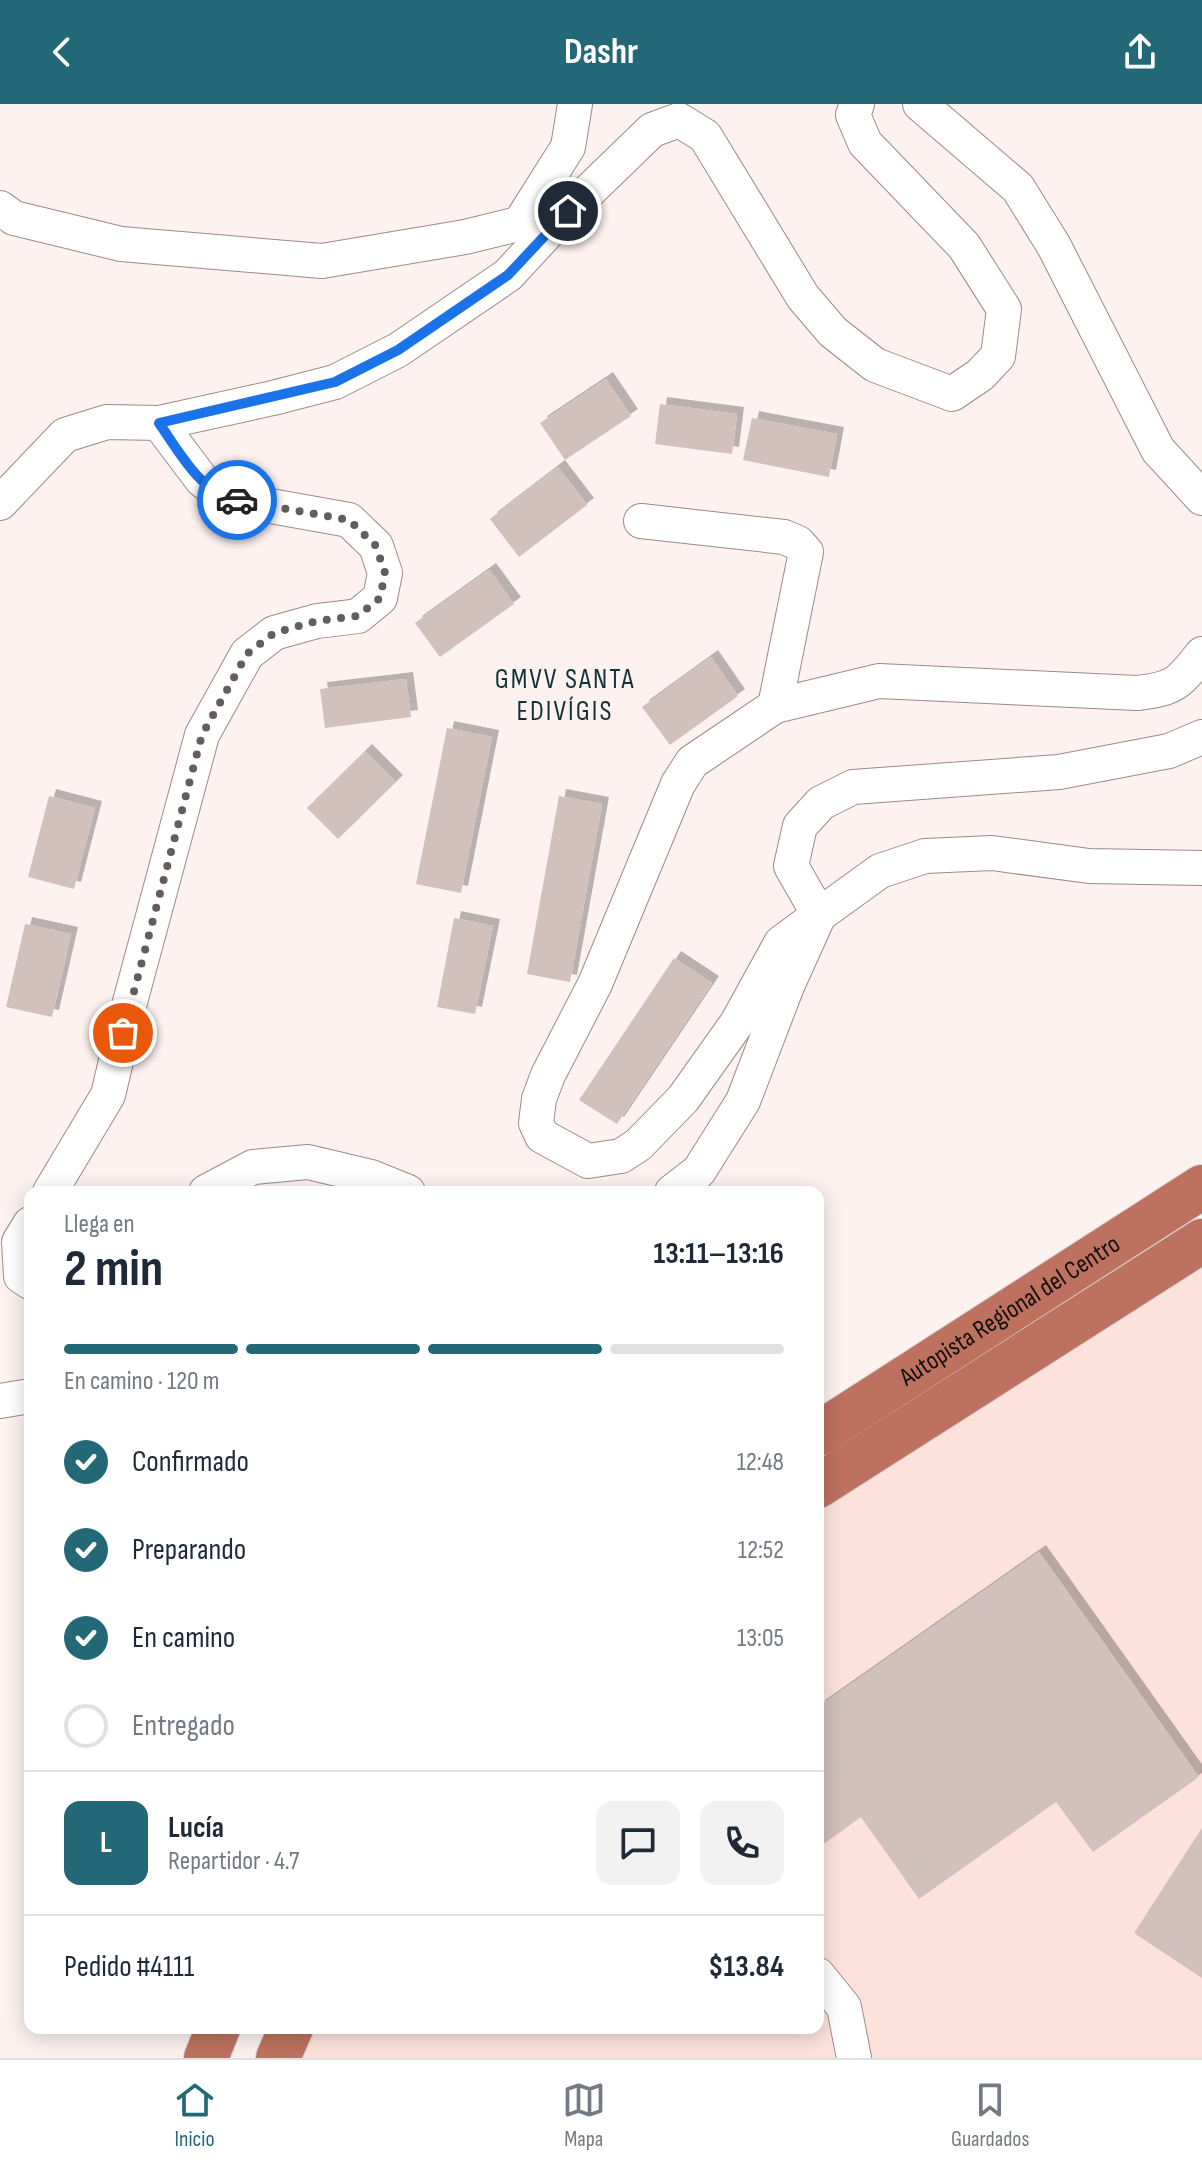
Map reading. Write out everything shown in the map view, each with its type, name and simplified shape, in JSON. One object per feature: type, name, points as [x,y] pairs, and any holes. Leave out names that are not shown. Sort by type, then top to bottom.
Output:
[{"type":"highway","name":"Autopista Regional del Centro","points":[[824,1430],[1202,1187]]},
{"type":"highway","name":"Autopista Regional del Centro","points":[[824,1482],[1202,1241]]},
{"type":"highway","points":[[206,2058],[216,2034]]},
{"type":"highway","points":[[278,2058],[288,2034]]},
{"type":"street","points":[[520,223],[568,147],[575,104]]},
{"type":"street","points":[[0,503],[65,435],[107,422],[159,423],[335,382],[398,350],[508,275],[568,211],[652,130],[679,120],[705,136],[803,297],[833,332],[875,365],[952,394],[980,375],[998,356],[1004,309],[964,246],[865,143],[853,115],[857,104]]},
{"type":"street","points":[[920,104],[1018,188],[1054,246],[1158,450],[1202,498]]},
{"type":"street","points":[[0,208],[14,218],[121,244],[322,261],[465,237],[568,211]]},
{"type":"street","points":[[54,1186],[108,1095],[202,735],[247,654],[274,633],[317,621],[358,616],[380,598],[385,573],[376,546],[349,520],[226,498],[202,480],[159,423]]},
{"type":"street","points":[[641,521],[784,537],[798,543],[806,552],[775,706]]},
{"type":"street","points":[[1202,654],[1185,675],[1164,690],[1137,693],[879,681],[775,706],[692,762],[678,784],[595,984],[543,1087],[536,1123],[542,1136],[588,1161],[621,1156],[638,1145],[683,1099],[737,1023],[781,943],[880,871],[925,856],[992,853],[1089,866],[1202,868]]},
{"type":"street","points":[[819,915],[791,866],[800,826],[821,803],[853,787],[1059,772],[1169,751],[1202,737]]},
{"type":"street","points":[[680,1186],[699,1171],[743,1101],[787,986],[819,915]]},
{"type":"street","points":[[217,1186],[253,1167],[308,1162],[371,1177],[393,1186]]},
{"type":"street","points":[[24,1234],[19,1242],[21,1276],[24,1278]]},
{"type":"street","points":[[0,1401],[24,1397]]},
{"type":"street","points":[[824,1982],[844,2007],[854,2058]]},
{"type":"shaded area","points":[[1202,1258],[1202,2058],[301,2058],[311,2034],[824,2034],[824,1498]]},
{"type":"building","points":[[606,379],[631,416],[565,460],[540,423]]},
{"type":"building","points":[[660,404],[737,414],[732,454],[655,444]]},
{"type":"building","points":[[752,418],[837,434],[829,477],[743,460]]},
{"type":"building","points":[[558,467],[587,505],[519,557],[490,519]]},
{"type":"building","points":[[489,570],[514,604],[440,657],[415,623]]},
{"type":"building","points":[[711,657],[738,696],[670,745],[642,707]]},
{"type":"building","points":[[406,679],[411,717],[325,728],[320,689]]},
{"type":"building","points":[[447,728],[492,737],[461,893],[416,884]]},
{"type":"building","points":[[365,751],[396,782],[338,839],[307,808]]},
{"type":"building","points":[[49,796],[95,808],[74,889],[28,877]]},
{"type":"building","points":[[559,796],[602,804],[570,982],[527,974]]},
{"type":"building","points":[[454,918],[493,926],[475,1014],[437,1007]]},
{"type":"building","points":[[25,924],[71,934],[52,1017],[6,1007]]},
{"type":"building","points":[[674,958],[712,983],[617,1124],[579,1100]]},
{"type":"building","points":[[1039,1552],[1199,1777],[1093,1852],[1056,1802],[919,1899],[861,1817],[824,1844],[824,1703]]},
{"type":"building","points":[[1202,1828],[1202,1978],[1134,1933]]},
{"type":"way so far","points":[[123,1033],[202,735],[247,654],[274,633],[317,621],[358,616],[380,598],[385,573],[376,546],[349,520],[237,500]]},
{"type":"district","name":"GMVV SANTA EDIVÍGIS","points":[[565,695]]},
{"type":"route","points":[[237,500],[226,498],[202,480],[159,423],[335,382],[398,350],[508,275],[568,211]]}]
